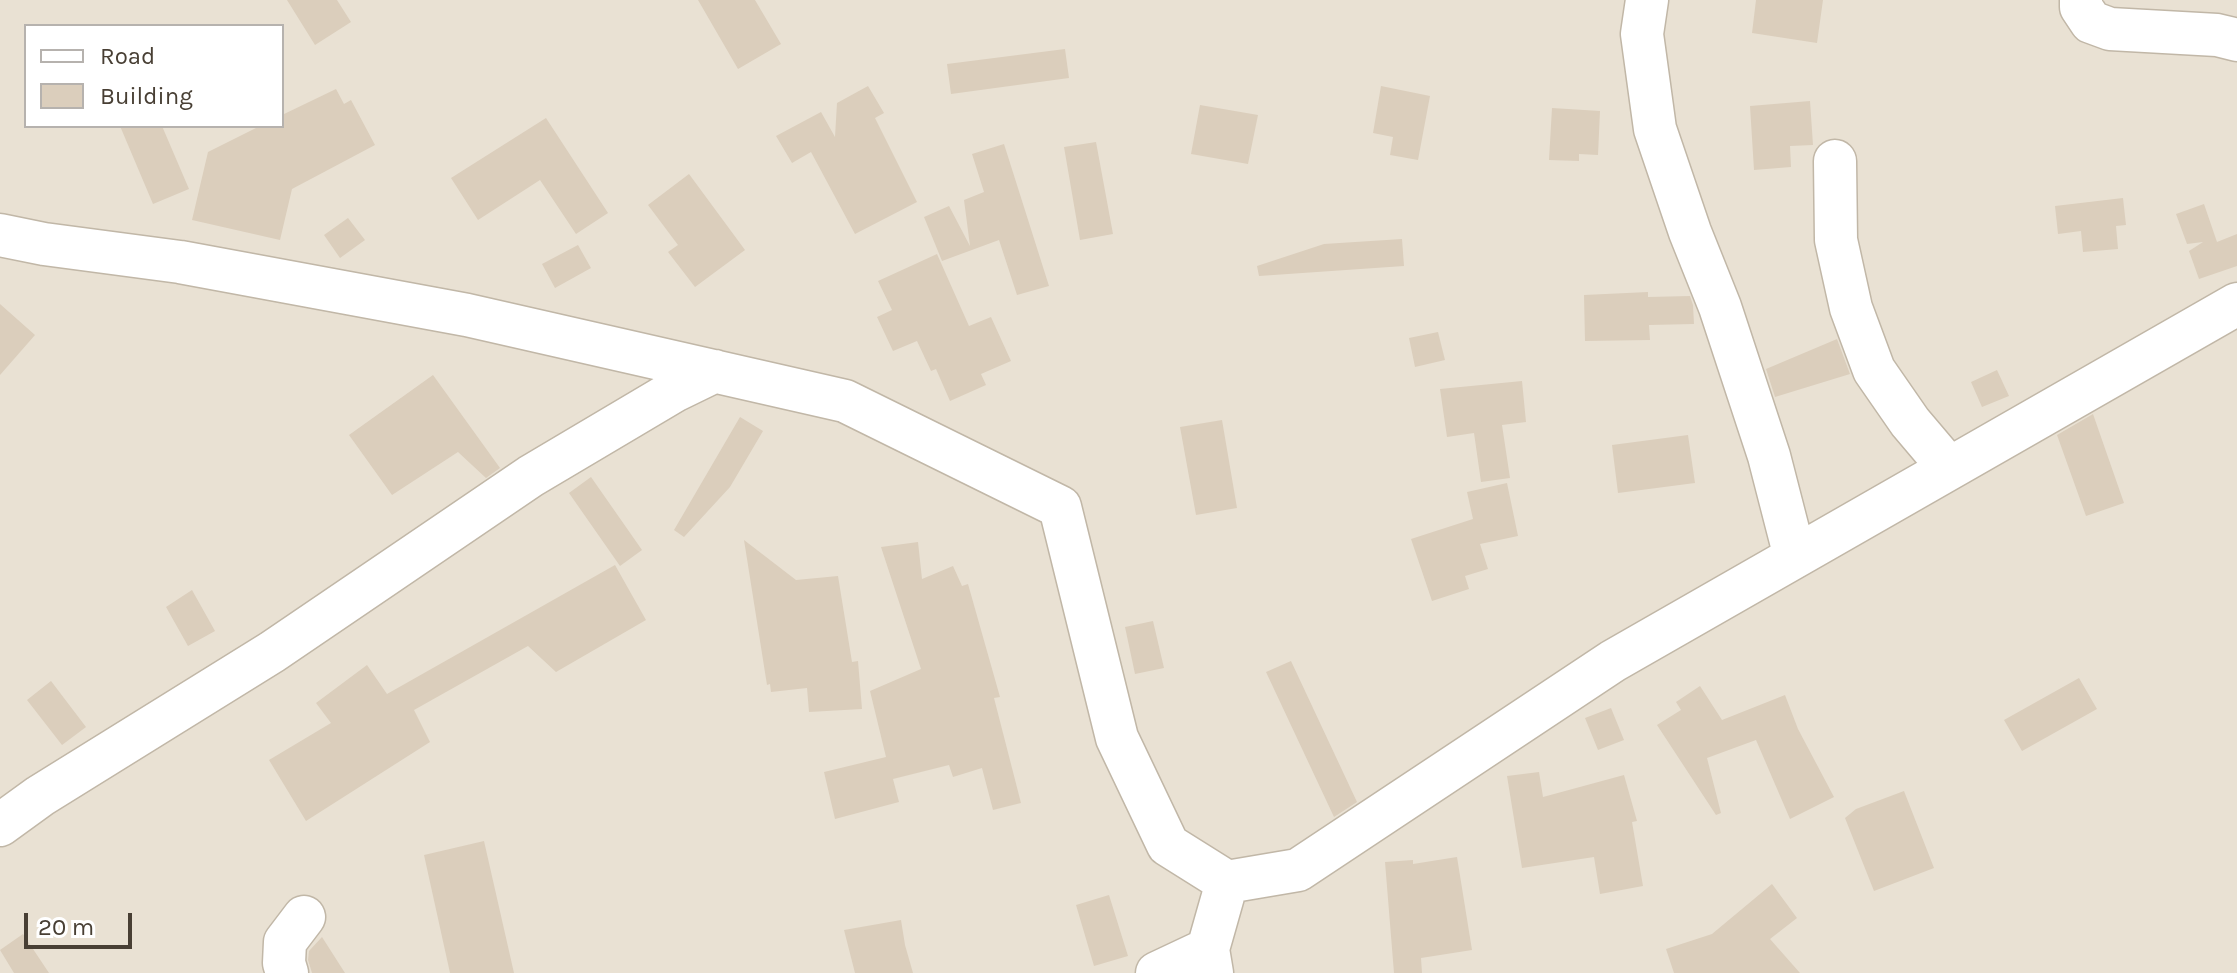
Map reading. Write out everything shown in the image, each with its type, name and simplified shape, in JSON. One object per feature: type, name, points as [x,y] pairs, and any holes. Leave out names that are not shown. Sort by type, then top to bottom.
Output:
[{"type":"street","points":[[1647,0],[1642,34],[1655,129],[1690,232],[1720,307],[1769,456],[1795,557]]},
{"type":"street","points":[[2081,0],[2081,7],[2091,22],[2110,29],[2217,35],[2237,40]]},
{"type":"street","points":[[1835,161],[1836,240],[1851,308],[1874,370],[1910,422],[1949,468]]},
{"type":"street","points":[[0,235],[180,262],[467,315],[845,401],[1060,507],[1117,738],[1168,845],[1227,882],[1298,870],[1613,661],[2237,304]]},
{"type":"street","points":[[0,825],[40,796],[272,652],[531,476],[676,390],[715,371]]},
{"type":"street","points":[[1157,973],[1210,961],[1227,882]]},
{"type":"street","points":[[287,973],[285,942],[304,917]]},
{"type":"shaded area","points":[[0,0],[2237,0],[2237,973],[0,973]]},
{"type":"building","points":[[287,0],[337,0],[351,22],[315,45]]},
{"type":"building","points":[[698,0],[755,0],[781,44],[738,69]]},
{"type":"building","points":[[1756,0],[1823,0],[1817,43],[1752,33]]},
{"type":"building","points":[[1065,49],[1069,78],[951,94],[947,64]]},
{"type":"building","points":[[868,86],[884,113],[875,118],[917,202],[855,234],[811,152],[792,163],[776,136],[821,112],[835,137],[837,103]]},
{"type":"building","points":[[1381,86],[1430,96],[1418,160],[1390,155],[1393,137],[1373,133]]},
{"type":"building","points":[[336,89],[344,104],[351,100],[375,145],[292,189],[280,240],[192,220],[208,152],[256,128],[284,128],[284,114]]},
{"type":"building","points":[[1810,101],[1813,145],[1790,146],[1791,167],[1754,170],[1750,106]]},
{"type":"building","points":[[1200,105],[1258,115],[1248,164],[1191,154]]},
{"type":"building","points":[[1552,108],[1600,111],[1598,155],[1579,154],[1579,161],[1549,160]]},
{"type":"building","points":[[546,118],[608,213],[576,234],[540,180],[478,220],[451,178]]},
{"type":"building","points":[[121,128],[163,128],[189,189],[153,204]]},
{"type":"building","points":[[1096,142],[1113,234],[1080,240],[1064,147]]},
{"type":"building","points":[[1004,144],[1049,286],[1017,295],[999,240],[942,261],[924,217],[949,206],[970,246],[964,200],[984,192],[972,154]]},
{"type":"building","points":[[689,174],[745,250],[695,287],[668,252],[678,245],[648,205]]},
{"type":"building","points":[[2123,198],[2126,225],[2116,226],[2118,249],[2083,252],[2081,231],[2058,234],[2055,206]]},
{"type":"building","points":[[2204,204],[2217,242],[2237,234],[2237,266],[2199,279],[2189,251],[2203,242],[2187,244],[2176,214]]},
{"type":"building","points":[[348,218],[365,240],[340,258],[324,235]]},
{"type":"building","points":[[1402,239],[1404,266],[1259,276],[1257,266],[1324,244]]},
{"type":"building","points":[[578,245],[591,268],[555,288],[542,264]]},
{"type":"building","points":[[937,254],[969,326],[991,317],[1011,361],[981,374],[986,385],[950,401],[936,369],[931,371],[917,341],[893,351],[877,317],[892,310],[878,281]]},
{"type":"building","points":[[1648,292],[1648,297],[1690,296],[1694,324],[1649,325],[1650,340],[1585,341],[1584,295]]},
{"type":"building","points":[[0,304],[35,335],[0,375]]},
{"type":"building","points":[[1438,332],[1445,360],[1415,367],[1409,338]]},
{"type":"building","points":[[1837,339],[1850,374],[1775,397],[1766,369]]},
{"type":"building","points":[[1997,370],[2009,396],[1982,407],[1971,382]]},
{"type":"building","points":[[433,375],[500,468],[486,478],[458,452],[392,495],[349,435]]},
{"type":"building","points":[[1522,381],[1526,422],[1502,425],[1510,478],[1481,482],[1474,433],[1447,437],[1440,389]]},
{"type":"building","points":[[2093,414],[2124,503],[2086,516],[2057,435]]},
{"type":"building","points":[[740,417],[763,431],[730,487],[684,537],[674,530]]},
{"type":"building","points":[[1222,420],[1237,508],[1196,515],[1180,427]]},
{"type":"building","points":[[1688,435],[1695,483],[1618,493],[1612,445]]},
{"type":"building","points":[[591,477],[642,550],[620,566],[569,493]]},
{"type":"building","points":[[1507,483],[1518,536],[1480,544],[1488,569],[1465,576],[1469,589],[1432,601],[1411,539],[1473,519],[1467,492]]},
{"type":"building","points":[[744,540],[796,580],[838,576],[852,662],[858,661],[862,709],[809,712],[807,688],[771,692],[770,684],[767,685]]},
{"type":"building","points":[[918,542],[922,579],[953,566],[962,586],[968,584],[1000,697],[994,698],[1021,803],[993,810],[982,768],[953,777],[949,765],[893,779],[899,802],[835,819],[824,772],[886,757],[870,691],[921,669],[881,547]]},
{"type":"building","points":[[615,565],[646,620],[556,672],[528,646],[414,710],[430,742],[306,821],[269,760],[331,723],[316,703],[367,665],[387,694]]},
{"type":"building","points":[[192,590],[215,631],[188,646],[166,607]]},
{"type":"building","points":[[1153,621],[1164,668],[1135,674],[1125,627]]},
{"type":"building","points":[[1291,661],[1357,802],[1334,817],[1266,672]]},
{"type":"building","points":[[2079,678],[2097,709],[2022,751],[2004,720]]},
{"type":"building","points":[[51,681],[86,727],[62,745],[27,700]]},
{"type":"building","points":[[1700,686],[1722,720],[1785,695],[1798,729],[1834,797],[1790,819],[1756,740],[1707,758],[1721,813],[1716,815],[1657,725],[1681,710],[1676,702]]},
{"type":"building","points":[[1611,708],[1624,740],[1598,750],[1585,718]]},
{"type":"building","points":[[1539,772],[1543,797],[1624,775],[1637,821],[1632,822],[1643,886],[1600,894],[1594,857],[1522,868],[1507,776]]},
{"type":"building","points":[[1904,791],[1934,868],[1874,891],[1845,818],[1856,809]]},
{"type":"building","points":[[484,841],[514,973],[450,973],[424,855]]},
{"type":"building","points":[[1457,857],[1472,950],[1421,958],[1422,973],[1394,973],[1385,862],[1413,860],[1413,864]]},
{"type":"building","points":[[1772,884],[1797,918],[1770,939],[1800,973],[1674,973],[1666,949],[1712,934]]},
{"type":"building","points":[[1109,895],[1128,956],[1094,966],[1076,905]]},
{"type":"building","points":[[901,920],[913,973],[855,973],[844,930]]},
{"type":"building","points":[[23,934],[49,973],[14,973],[0,950]]},
{"type":"building","points":[[322,937],[345,973],[312,973],[309,951]]}]
